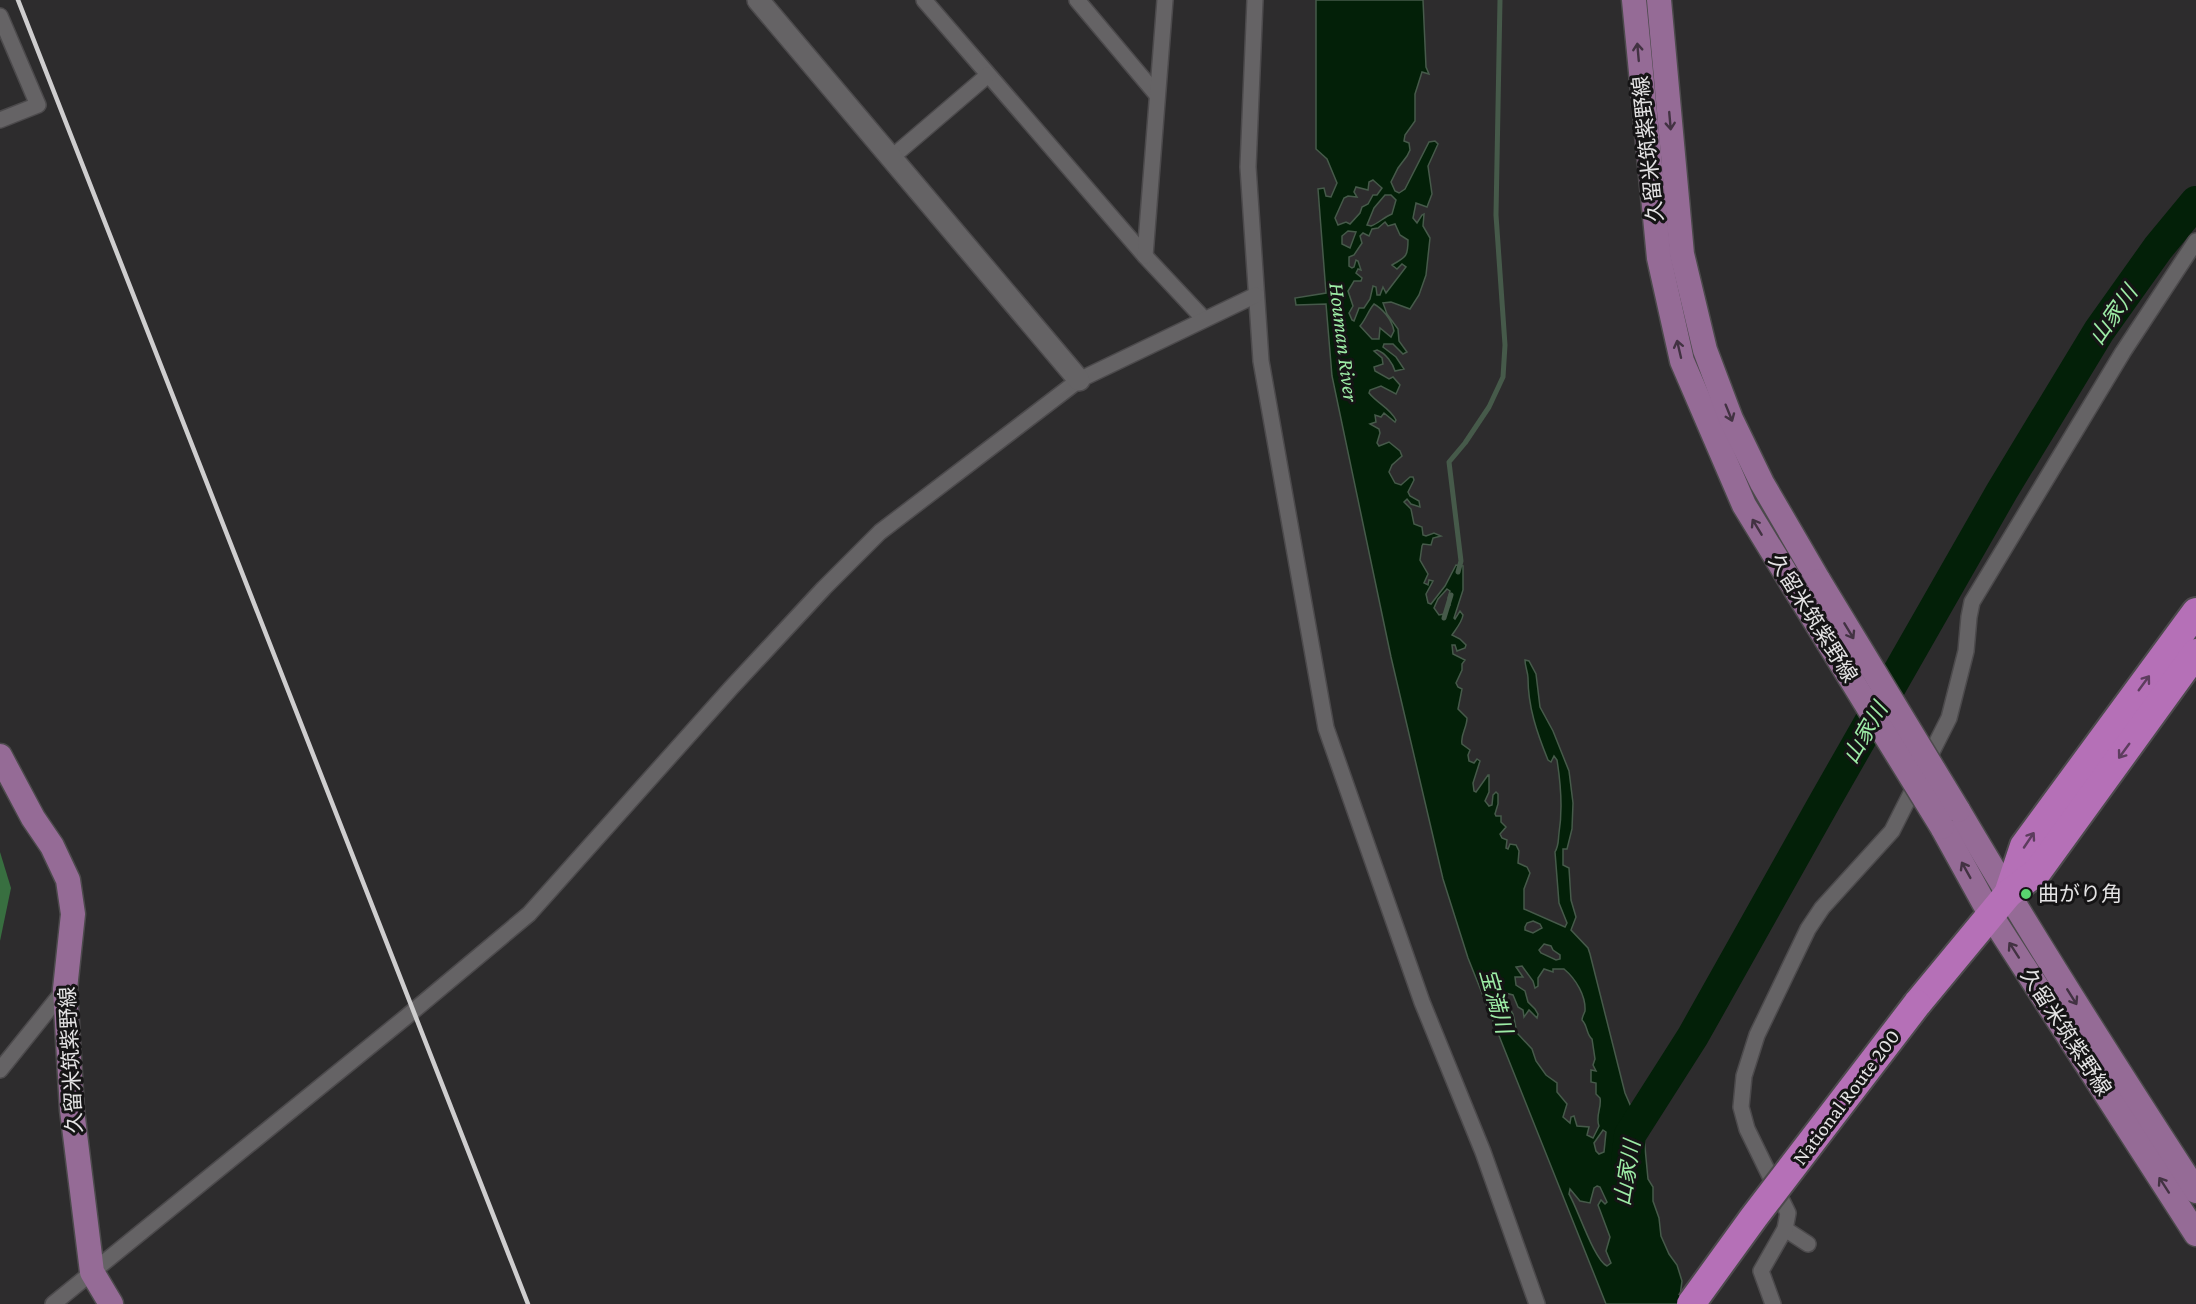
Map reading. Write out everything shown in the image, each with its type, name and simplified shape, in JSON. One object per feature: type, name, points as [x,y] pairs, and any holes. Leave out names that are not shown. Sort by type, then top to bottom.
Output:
[{"type":"highway","name":"National Route 200","points":[[1999,904],[2024,846],[2196,612]]},
{"type":"highway","name":"National Route 200","points":[[1691,1304],[1754,1217],[1917,1004],[1999,904],[2038,871],[2196,653]]},
{"type":"main road","name":"久留米筑紫野線","points":[[1634,0],[1659,258],[1682,361],[1744,505],[1809,588],[1950,818],[2196,1234]]},
{"type":"main road","name":"久留米筑紫野線","points":[[1659,0],[1682,254],[1705,350],[1731,419],[1809,588]]},
{"type":"main road","name":"久留米筑紫野線","points":[[0,756],[33,818],[52,846],[68,880],[73,914],[65,989],[72,1110],[92,1272],[111,1304]]},
{"type":"main road","name":"久留米筑紫野線","points":[[1999,904],[2100,1043],[2196,1191]]},
{"type":"street","points":[[758,0],[1078,380]]},
{"type":"street","points":[[924,0],[1144,256],[1204,319]]},
{"type":"street","points":[[1077,0],[1157,96]]},
{"type":"street","points":[[1144,256],[1166,0]]},
{"type":"street","points":[[1256,0],[1248,167],[1261,361],[1326,728],[1422,1002],[1483,1152],[1537,1304]]},
{"type":"street","points":[[0,16],[38,105],[0,120]]},
{"type":"street","points":[[891,158],[988,75]]},
{"type":"street","points":[[1773,1304],[1761,1271],[1785,1229],[1788,1213],[1747,1129],[1741,1107],[1744,1076],[1757,1035],[1808,928],[1822,908],[1892,831],[1949,718],[1966,651],[1972,602],[2123,352],[2196,241]]},
{"type":"street","points":[[53,1304],[529,914],[731,688],[824,588],[880,532],[1078,380],[1256,295]]},
{"type":"street","points":[[0,1070],[65,989]]},
{"type":"street","points":[[1785,1229],[1808,1244]]},
{"type":"green space","points":[[0,852],[11,888],[0,941]]},
{"type":"water","points":[[1316,0],[1423,0],[1426,67],[1429,74],[1422,72],[1415,94],[1415,121],[1405,135],[1404,141],[1409,143],[1410,150],[1391,182],[1395,191],[1399,193],[1405,189],[1429,142],[1435,141],[1438,144],[1428,166],[1432,194],[1427,207],[1416,203],[1413,218],[1417,223],[1424,214],[1423,226],[1430,238],[1426,275],[1419,295],[1410,309],[1391,302],[1383,303],[1387,314],[1398,329],[1399,341],[1407,352],[1403,354],[1393,344],[1384,344],[1383,347],[1396,357],[1404,369],[1395,371],[1386,356],[1380,351],[1374,351],[1382,358],[1383,364],[1374,367],[1375,371],[1389,379],[1393,377],[1400,385],[1396,394],[1381,386],[1370,390],[1369,393],[1391,412],[1396,420],[1395,422],[1384,413],[1381,417],[1375,415],[1376,422],[1370,424],[1379,429],[1377,443],[1379,446],[1389,442],[1400,451],[1402,456],[1392,465],[1389,472],[1395,483],[1401,485],[1413,477],[1414,480],[1408,492],[1410,496],[1419,501],[1420,507],[1411,504],[1407,499],[1404,502],[1411,509],[1414,524],[1422,527],[1423,535],[1434,533],[1441,536],[1433,538],[1431,545],[1423,544],[1422,546],[1420,560],[1428,574],[1424,583],[1428,585],[1429,580],[1433,581],[1426,594],[1428,603],[1431,604],[1445,586],[1456,565],[1463,566],[1463,590],[1454,618],[1460,611],[1463,615],[1452,635],[1466,645],[1465,648],[1457,651],[1455,645],[1452,645],[1453,654],[1465,660],[1456,683],[1462,689],[1458,709],[1467,718],[1462,744],[1470,750],[1469,761],[1474,763],[1477,759],[1480,761],[1473,783],[1474,791],[1476,792],[1489,775],[1489,792],[1485,801],[1489,806],[1492,805],[1493,795],[1496,792],[1498,794],[1495,814],[1501,816],[1501,822],[1506,827],[1500,834],[1507,840],[1506,848],[1508,849],[1510,844],[1516,845],[1519,851],[1518,863],[1527,867],[1530,873],[1524,889],[1524,909],[1565,927],[1567,923],[1559,903],[1555,852],[1561,815],[1557,760],[1554,756],[1551,762],[1548,760],[1537,730],[1531,710],[1525,660],[1529,661],[1536,674],[1540,707],[1553,731],[1569,771],[1573,803],[1572,829],[1567,849],[1563,849],[1563,865],[1569,868],[1571,900],[1576,917],[1571,930],[1588,948],[1590,954],[1625,1093],[1644,1137],[1648,1179],[1653,1187],[1653,1201],[1659,1218],[1661,1236],[1677,1265],[1682,1281],[1680,1296],[1682,1304],[1606,1304],[1468,958],[1443,879],[1391,657],[1332,376],[1326,304],[1296,305],[1295,298],[1326,293],[1318,189],[1324,188],[1326,196],[1331,197],[1337,183],[1327,159],[1316,149]],"holes":[[[1373,180],[1382,188],[1377,195],[1373,195],[1368,204],[1362,207],[1360,213],[1350,224],[1346,222],[1338,225],[1335,218],[1344,198],[1357,197],[1354,192],[1356,187],[1368,190],[1369,182]],[[1385,195],[1391,195],[1396,200],[1392,214],[1374,225],[1367,225],[1374,208]],[[1385,222],[1388,226],[1395,224],[1400,235],[1408,240],[1408,246],[1405,256],[1392,265],[1397,269],[1402,264],[1406,267],[1386,293],[1383,287],[1380,295],[1377,295],[1376,287],[1373,286],[1370,299],[1364,308],[1359,308],[1354,321],[1349,313],[1353,306],[1348,291],[1354,281],[1361,281],[1362,278],[1356,273],[1358,269],[1361,270],[1358,261],[1356,260],[1352,268],[1349,266],[1349,257],[1354,255],[1362,243],[1360,236],[1363,233],[1369,236],[1372,229],[1378,228]],[[1348,231],[1356,232],[1350,248],[1342,244],[1342,236]],[[1374,304],[1384,312],[1394,331],[1391,337],[1380,328],[1379,339],[1372,339],[1360,326]],[[1447,589],[1450,591],[1448,598],[1450,605],[1444,614],[1439,615],[1434,608]],[[1533,921],[1540,924],[1542,928],[1533,933],[1525,930],[1527,923]],[[1544,944],[1551,946],[1560,955],[1560,959],[1556,960],[1541,953],[1539,950]],[[1522,966],[1533,981],[1535,988],[1538,986],[1538,978],[1544,969],[1553,972],[1553,969],[1564,969],[1582,994],[1585,1005],[1582,1020],[1592,1039],[1595,1059],[1593,1065],[1596,1071],[1591,1070],[1591,1082],[1596,1083],[1596,1094],[1600,1098],[1599,1126],[1593,1138],[1587,1135],[1589,1127],[1577,1126],[1574,1116],[1571,1117],[1570,1123],[1563,1117],[1567,1104],[1557,1092],[1557,1083],[1546,1075],[1536,1061],[1532,1049],[1517,1033],[1513,1014],[1504,999],[1505,993],[1513,995],[1518,1007],[1523,1010],[1524,1017],[1529,1010],[1537,1018],[1538,1014],[1528,1002],[1525,991],[1516,985],[1515,977],[1523,977],[1516,967]],[[1603,1130],[1606,1132],[1604,1152],[1599,1154],[1594,1143]],[[1597,1186],[1600,1187],[1607,1202],[1605,1204],[1601,1200],[1598,1205],[1610,1237],[1606,1251],[1611,1263],[1607,1266],[1592,1245],[1569,1194],[1570,1189],[1580,1201],[1590,1203],[1594,1188]]]},
{"type":"waterway","points":[[1458,572],[1461,561],[1449,462],[1489,407],[1503,377],[1505,345],[1496,215],[1500,0]]},
{"type":"waterway","name":"山家川","points":[[1627,1162],[1630,1135],[1693,1036],[2002,491],[2099,331],[2158,248],[2196,202]]},
{"type":"waterway","points":[[1444,618],[1451,595]]},
{"type":"railway","points":[[18,0],[528,1304]]},
{"type":"place","name":"曲がり角","points":[[2026,894]]},
{"type":"water label","name":"Houman River","points":[[1344,342]]},
{"type":"water label","name":"宝満川","points":[[1496,1001]]}]
